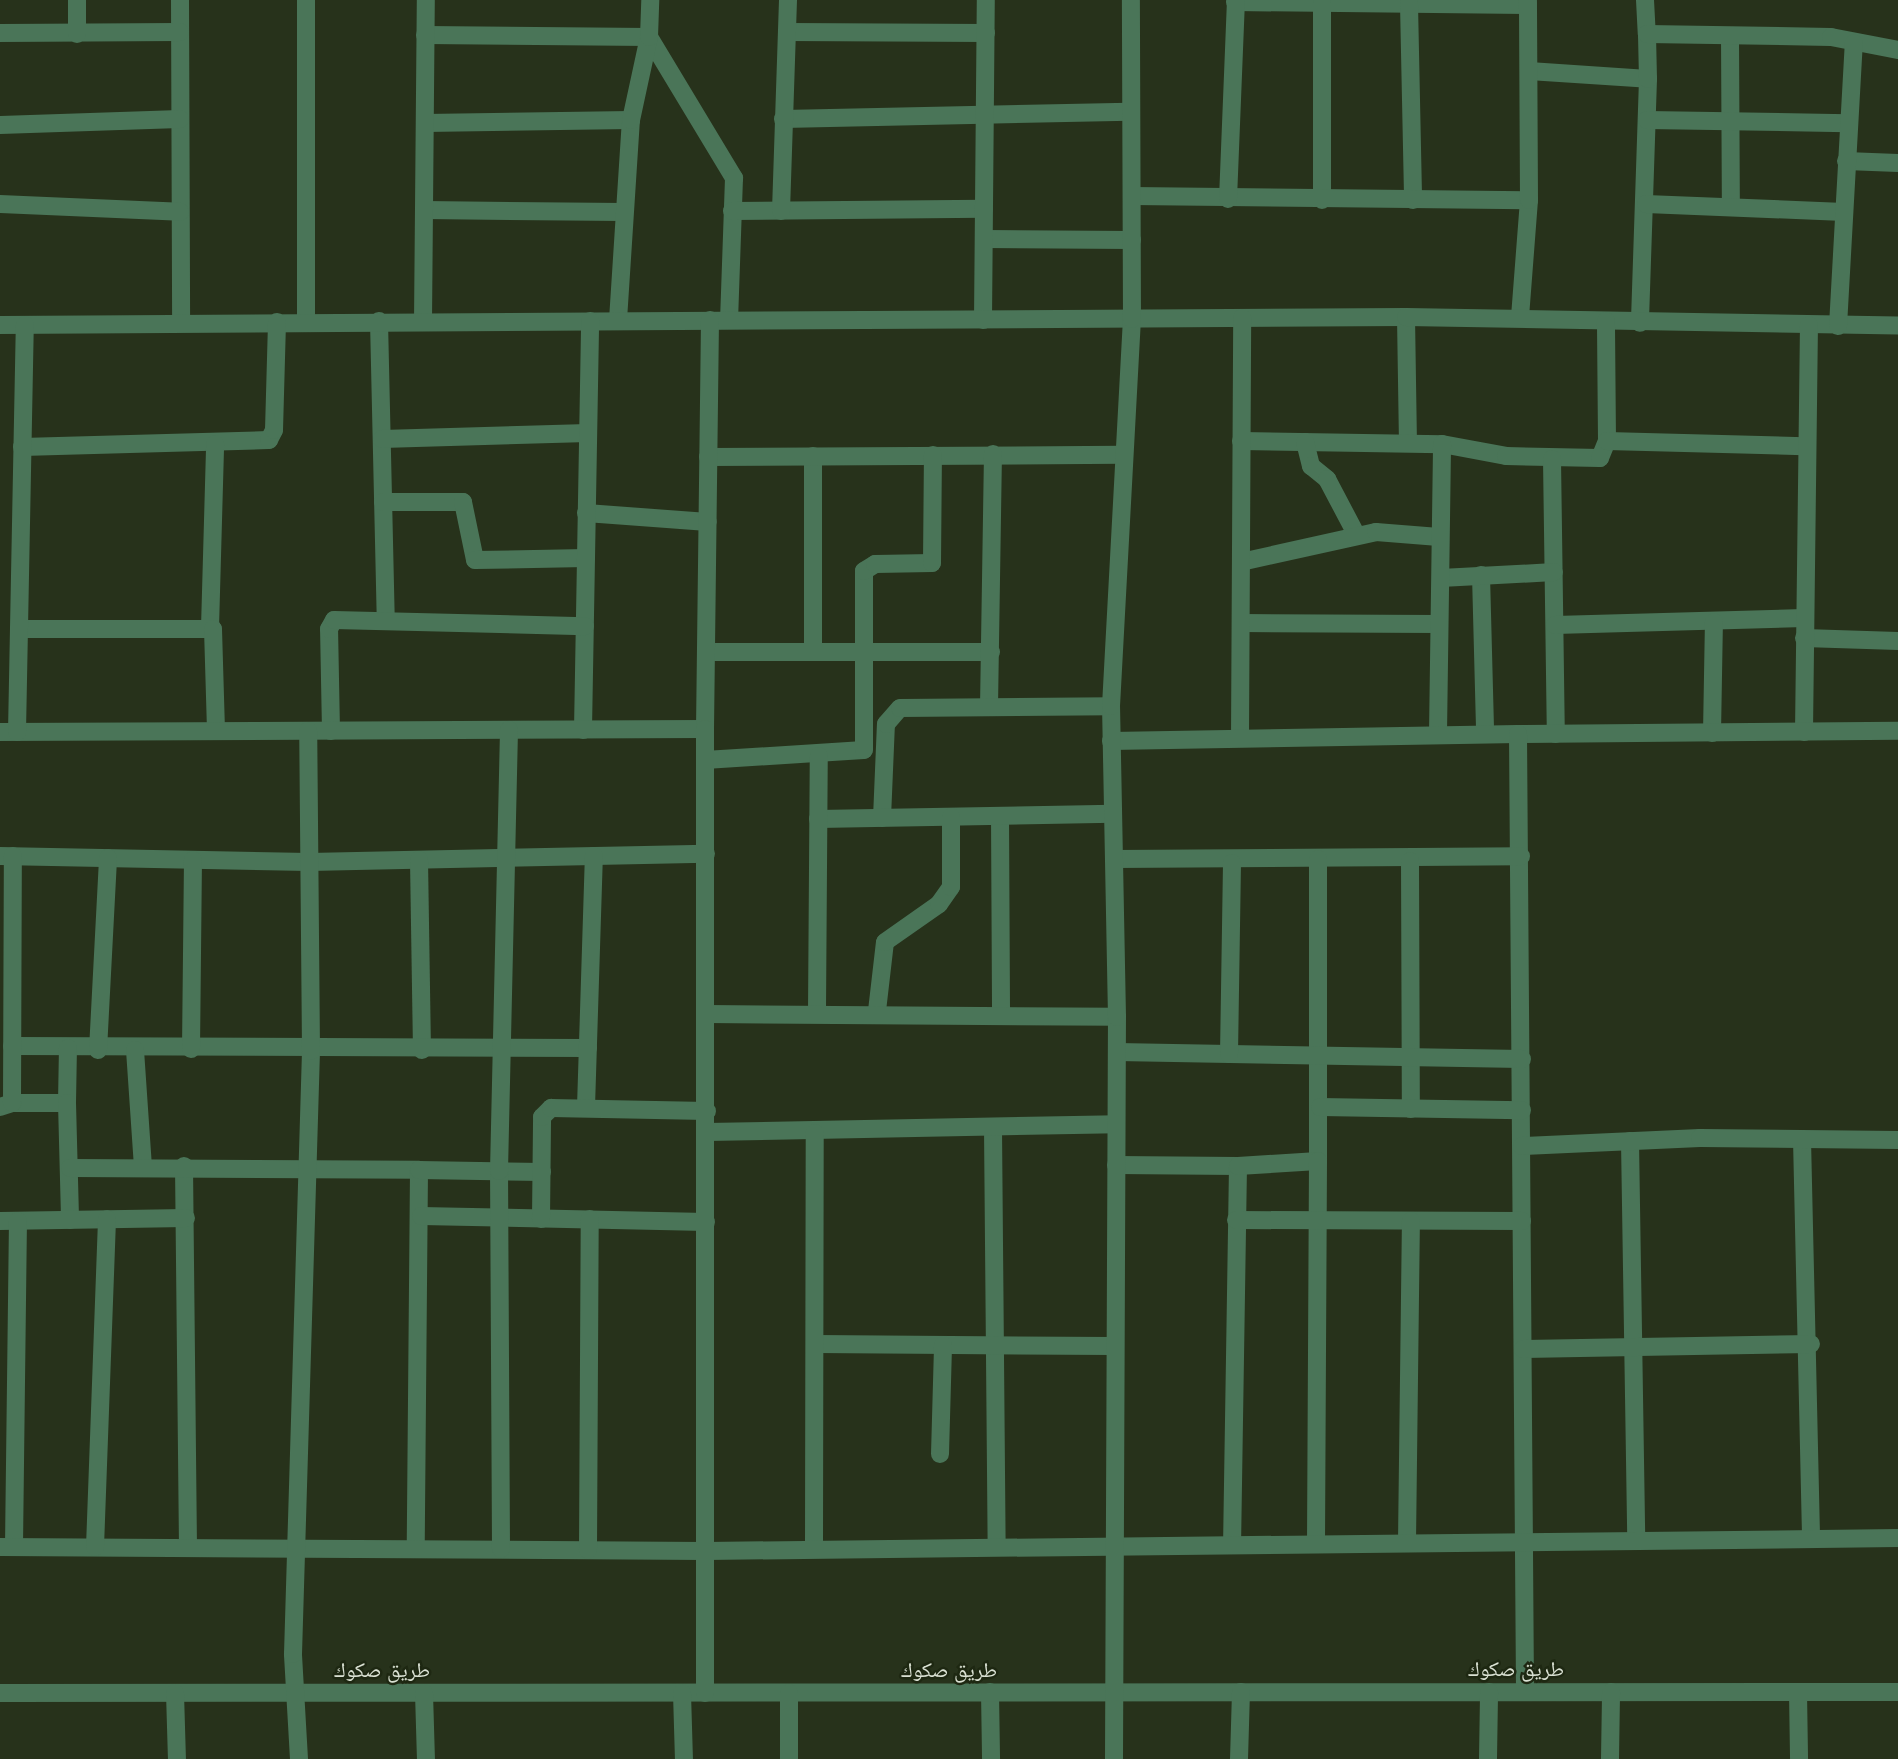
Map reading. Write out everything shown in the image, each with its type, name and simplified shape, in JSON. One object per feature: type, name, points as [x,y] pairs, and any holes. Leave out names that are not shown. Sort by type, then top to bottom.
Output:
[{"type":"street","points":[[77,34],[78,0]]},
{"type":"street","points":[[180,0],[181,323]]},
{"type":"street","points":[[306,0],[306,322]]},
{"type":"street","points":[[423,322],[425,0]]},
{"type":"street","points":[[618,320],[631,120],[649,37],[650,0]]},
{"type":"street","points":[[781,211],[788,0]]},
{"type":"street","points":[[983,320],[986,0]]},
{"type":"street","points":[[1114,1759],[1111,1548],[1117,1017],[1111,706],[1122,455],[1132,319],[1129,112],[1131,0]]},
{"type":"street","points":[[1640,323],[1646,204],[1646,0]]},
{"type":"street","points":[[1228,198],[1236,1],[1528,3],[1529,200],[1520,317]]},
{"type":"street","points":[[1322,3],[1322,200]]},
{"type":"street","points":[[1409,4],[1413,200]]},
{"type":"street","points":[[0,33],[180,32]]},
{"type":"street","points":[[787,32],[986,33]]},
{"type":"street","points":[[1647,34],[1831,37],[1898,50]]},
{"type":"street","points":[[425,35],[649,37]]},
{"type":"street","points":[[649,37],[731,168],[729,320]]},
{"type":"street","points":[[1731,37],[1731,206]]},
{"type":"street","points":[[1838,326],[1854,43]]},
{"type":"street","points":[[1529,71],[1648,79]]},
{"type":"street","points":[[783,119],[1129,112]]},
{"type":"street","points":[[0,125],[180,119]]},
{"type":"street","points":[[425,123],[631,120]]},
{"type":"street","points":[[1647,120],[1848,123]]},
{"type":"street","points":[[1846,161],[1898,163]]},
{"type":"street","points":[[1132,197],[1529,200]]},
{"type":"street","points":[[0,204],[180,212]]},
{"type":"street","points":[[1646,204],[1844,212]]},
{"type":"street","points":[[732,211],[984,209]]},
{"type":"street","points":[[424,210],[624,212]]},
{"type":"street","points":[[984,240],[1132,240]]},
{"type":"street","points":[[1406,317],[1408,443]]},
{"type":"street","points":[[0,325],[1520,317],[1640,323],[1898,326]]},
{"type":"street","points":[[1240,738],[1242,318]]},
{"type":"street","points":[[705,1693],[705,729],[710,320]]},
{"type":"street","points":[[379,321],[386,621]]},
{"type":"street","points":[[583,730],[590,321]]},
{"type":"street","points":[[1241,441],[1442,444],[1552,460],[1600,458],[1607,441],[1606,321]]},
{"type":"street","points":[[22,447],[215,444],[273,436],[277,322]]},
{"type":"street","points":[[25,325],[19,629],[8,732],[705,729]]},
{"type":"street","points":[[1804,732],[1804,446],[1809,326]]},
{"type":"street","points":[[382,439],[588,433]]},
{"type":"street","points":[[1607,441],[1804,446]]},
{"type":"street","points":[[1305,442],[1311,466],[1326,479],[1357,536]]},
{"type":"street","points":[[210,628],[215,444]]},
{"type":"street","points":[[1438,734],[1442,444]]},
{"type":"street","points":[[989,707],[993,454]]},
{"type":"street","points":[[705,760],[860,753],[864,729],[859,652],[864,571],[875,564],[932,563],[933,455]]},
{"type":"street","points":[[708,457],[1122,455]]},
{"type":"street","points":[[813,456],[813,652]]},
{"type":"street","points":[[1552,460],[1556,734]]},
{"type":"street","points":[[383,502],[463,502],[475,560],[586,558]]},
{"type":"street","points":[[586,513],[708,522]]},
{"type":"street","points":[[1241,562],[1357,536],[1439,537]]},
{"type":"street","points":[[1441,579],[1554,572]]},
{"type":"street","points":[[1481,575],[1485,733]]},
{"type":"street","points":[[1555,625],[1804,618]]},
{"type":"street","points":[[331,731],[330,624],[386,621],[585,626]]},
{"type":"street","points":[[1712,733],[1714,622]]},
{"type":"street","points":[[1241,623],[1439,624]]},
{"type":"street","points":[[19,629],[210,628],[216,632],[216,731]]},
{"type":"street","points":[[1804,638],[1898,641]]},
{"type":"street","points":[[706,652],[991,652]]},
{"type":"street","points":[[883,818],[887,724],[900,708],[1111,706]]},
{"type":"street","points":[[864,729],[887,724]]},
{"type":"street","points":[[501,1549],[499,1171],[511,858],[509,730]]},
{"type":"street","points":[[299,1759],[294,1693],[294,1548],[304,1168],[311,1051],[307,731]]},
{"type":"street","points":[[1111,741],[1485,733],[1898,732]]},
{"type":"street","points":[[1518,734],[1521,856],[1525,1692]]},
{"type":"street","points":[[817,1011],[819,756]]},
{"type":"street","points":[[818,819],[1113,814]]},
{"type":"street","points":[[1000,816],[1001,1013]]},
{"type":"street","points":[[877,1011],[885,942],[939,904],[951,887],[951,817]]},
{"type":"street","points":[[67,1102],[6,1105],[12,1046],[7,856],[309,862],[705,854]]},
{"type":"street","points":[[586,1107],[594,856]]},
{"type":"street","points":[[1114,859],[1232,863],[1318,859],[1410,861],[1521,856]]},
{"type":"street","points":[[98,1050],[108,858]]},
{"type":"street","points":[[1316,1543],[1317,1221],[1322,1056],[1318,859]]},
{"type":"street","points":[[191,1049],[194,860]]},
{"type":"street","points":[[419,860],[422,1050]]},
{"type":"street","points":[[1410,861],[1411,1109]]},
{"type":"street","points":[[1229,1054],[1232,863]]},
{"type":"street","points":[[706,1014],[877,1011],[1117,1017]]},
{"type":"street","points":[[12,1046],[98,1050],[311,1051],[588,1048]]},
{"type":"street","points":[[68,1048],[70,1220]]},
{"type":"street","points":[[135,1050],[143,1167]]},
{"type":"street","points":[[1117,1052],[1522,1059]]},
{"type":"street","points":[[541,1219],[545,1112],[586,1107],[707,1111]]},
{"type":"street","points":[[1320,1107],[1522,1111]]},
{"type":"street","points":[[706,1132],[815,1133],[1116,1124]]},
{"type":"street","points":[[992,1128],[998,1547]]},
{"type":"street","points":[[814,1545],[815,1133]]},
{"type":"street","points":[[1802,1139],[1811,1343],[1811,1537]]},
{"type":"street","points":[[1522,1146],[1630,1141],[1898,1140]]},
{"type":"street","points":[[1630,1141],[1636,1541]]},
{"type":"street","points":[[1116,1165],[1238,1166],[1318,1161]]},
{"type":"street","points":[[70,1168],[184,1166],[542,1172]]},
{"type":"street","points":[[184,1166],[188,1546]]},
{"type":"street","points":[[1232,1544],[1238,1166]]},
{"type":"street","points":[[416,1549],[421,1216],[419,1170]]},
{"type":"street","points":[[421,1216],[706,1222]]},
{"type":"street","points":[[186,1218],[9,1221],[7,1547],[706,1551],[814,1545],[1111,1548],[1232,1544],[1898,1538]]},
{"type":"street","points":[[95,1547],[107,1219]]},
{"type":"street","points":[[588,1550],[590,1219]]},
{"type":"street","points":[[1237,1220],[1522,1221]]},
{"type":"street","points":[[1407,1542],[1411,1221]]},
{"type":"street","points":[[1523,1349],[1811,1343]]},
{"type":"street","points":[[815,1344],[1113,1346]]},
{"type":"street","points":[[940,1454],[943,1345]]},
{"type":"street","points":[[990,1692],[991,1759]]},
{"type":"street","points":[[1239,1759],[1241,1692]]},
{"type":"street","points":[[1489,1692],[1489,1759]]},
{"type":"street","points":[[1610,1759],[1611,1692]]},
{"type":"street","points":[[1798,1692],[1799,1759]]},
{"type":"street","name":"طريق صكوك","points":[[0,1693],[1898,1692]]},
{"type":"street","points":[[175,1693],[177,1759]]},
{"type":"street","points":[[424,1693],[426,1759]]},
{"type":"street","points":[[682,1693],[684,1759]]},
{"type":"street","points":[[789,1693],[789,1759]]}]
